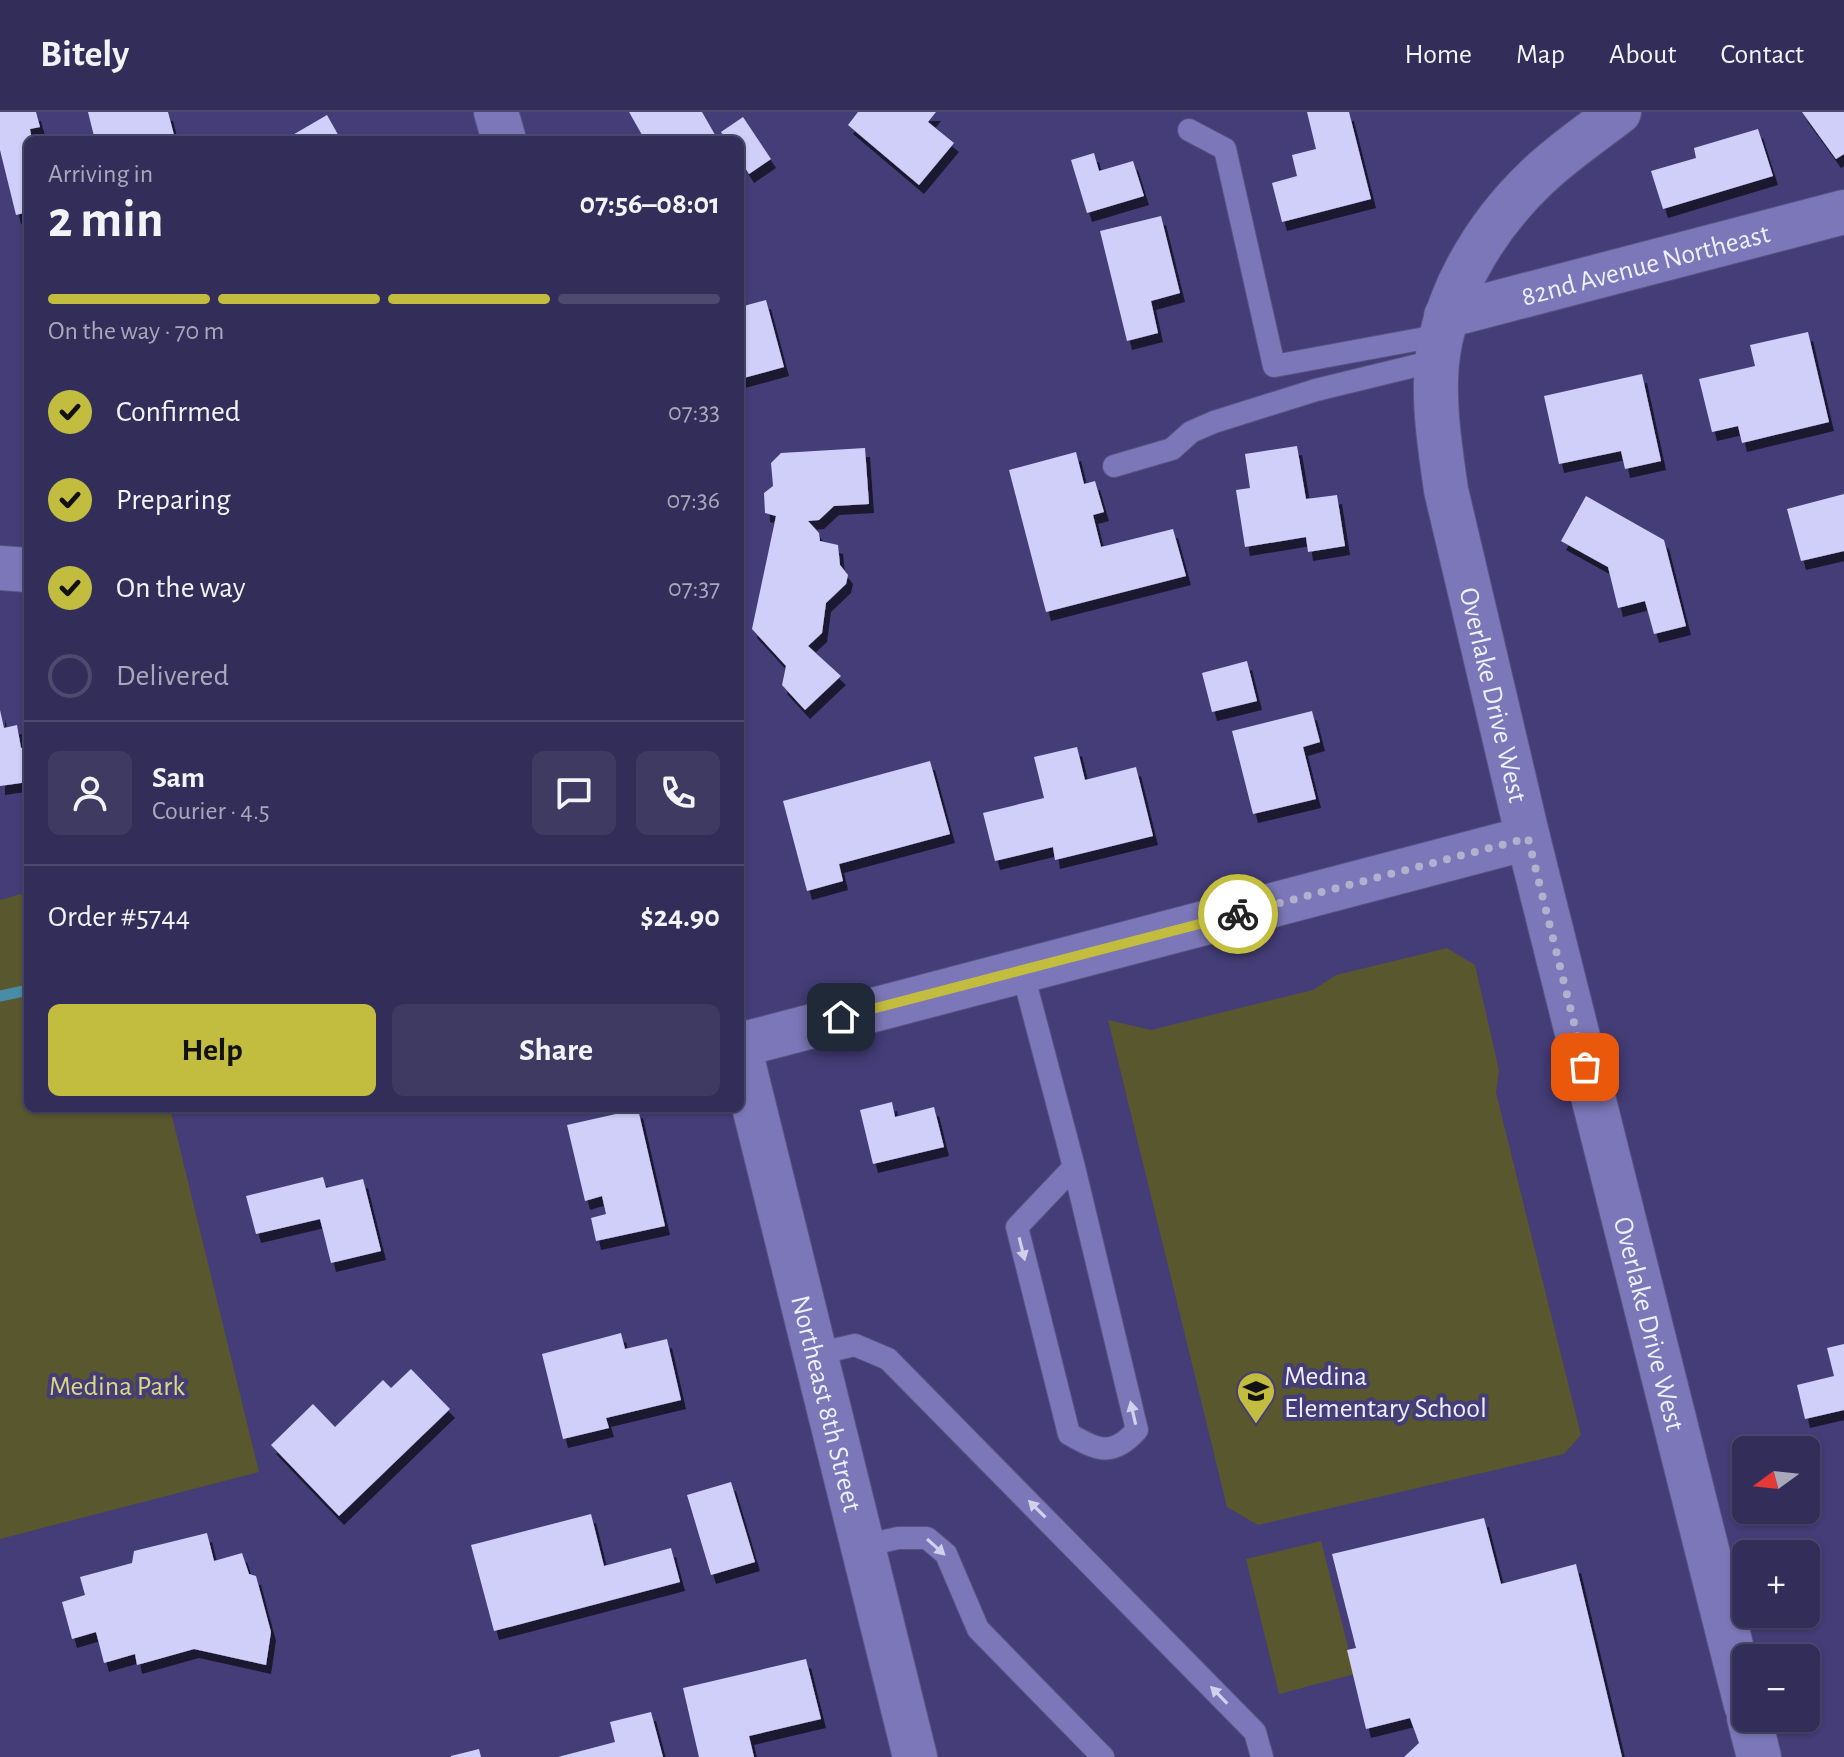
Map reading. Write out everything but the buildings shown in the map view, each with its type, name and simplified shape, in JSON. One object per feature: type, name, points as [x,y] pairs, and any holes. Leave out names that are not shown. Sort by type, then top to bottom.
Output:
[{"type":"street","points":[[496,112],[503,136]]},
{"type":"street","name":"Overlake Drive West","points":[[1619,112],[1537,177],[1493,228],[1442,337],[1435,378],[1438,432],[1446,490],[1528,838],[1732,1649]]},
{"type":"street","name":"82nd Avenue Northeast","points":[[1442,337],[1844,212]]},
{"type":"street","points":[[0,568],[24,570]]},
{"type":"street","points":[[744,1047],[1022,970],[1528,838]]},
{"type":"street","name":"Northeast 8th Street","points":[[744,1064],[915,1757]]},
{"type":"street","points":[[1753,1732],[1759,1757]]},
{"type":"lane","points":[[1189,130],[1225,149],[1274,366],[1442,337]]},
{"type":"lane","points":[[1114,466],[1172,449],[1191,432],[1214,422],[1316,390],[1442,337]]},
{"type":"lane","points":[[1022,970],[1074,1167],[1137,1430],[1124,1445],[1097,1450],[1069,1434],[1017,1227],[1074,1167]]},
{"type":"lane","points":[[816,1354],[855,1345],[888,1359],[1255,1732],[1262,1757]]},
{"type":"lane","points":[[863,1546],[898,1538],[927,1538],[946,1554],[978,1629],[1103,1757]]},
{"type":"green space","name":"Medina Park","points":[[24,893],[24,1112],[171,1112],[259,1472],[0,1539],[0,900]]},
{"type":"green space","points":[[1447,948],[1475,965],[1499,1070],[1496,1093],[1581,1435],[1564,1454],[1258,1525],[1227,1507],[1108,1020],[1151,1030],[1313,990],[1336,975]]},
{"type":"green space","points":[[1321,1541],[1355,1674],[1279,1694],[1246,1559]]},
{"type":"waterway","points":[[0,996],[24,991]]},
{"type":"way so far","points":[[1238,914],[1528,838],[1585,1067]]},
{"type":"place","name":"Medina Elementary School","points":[[1256,1425]]},
{"type":"route","points":[[841,1017],[1238,914]]}]
